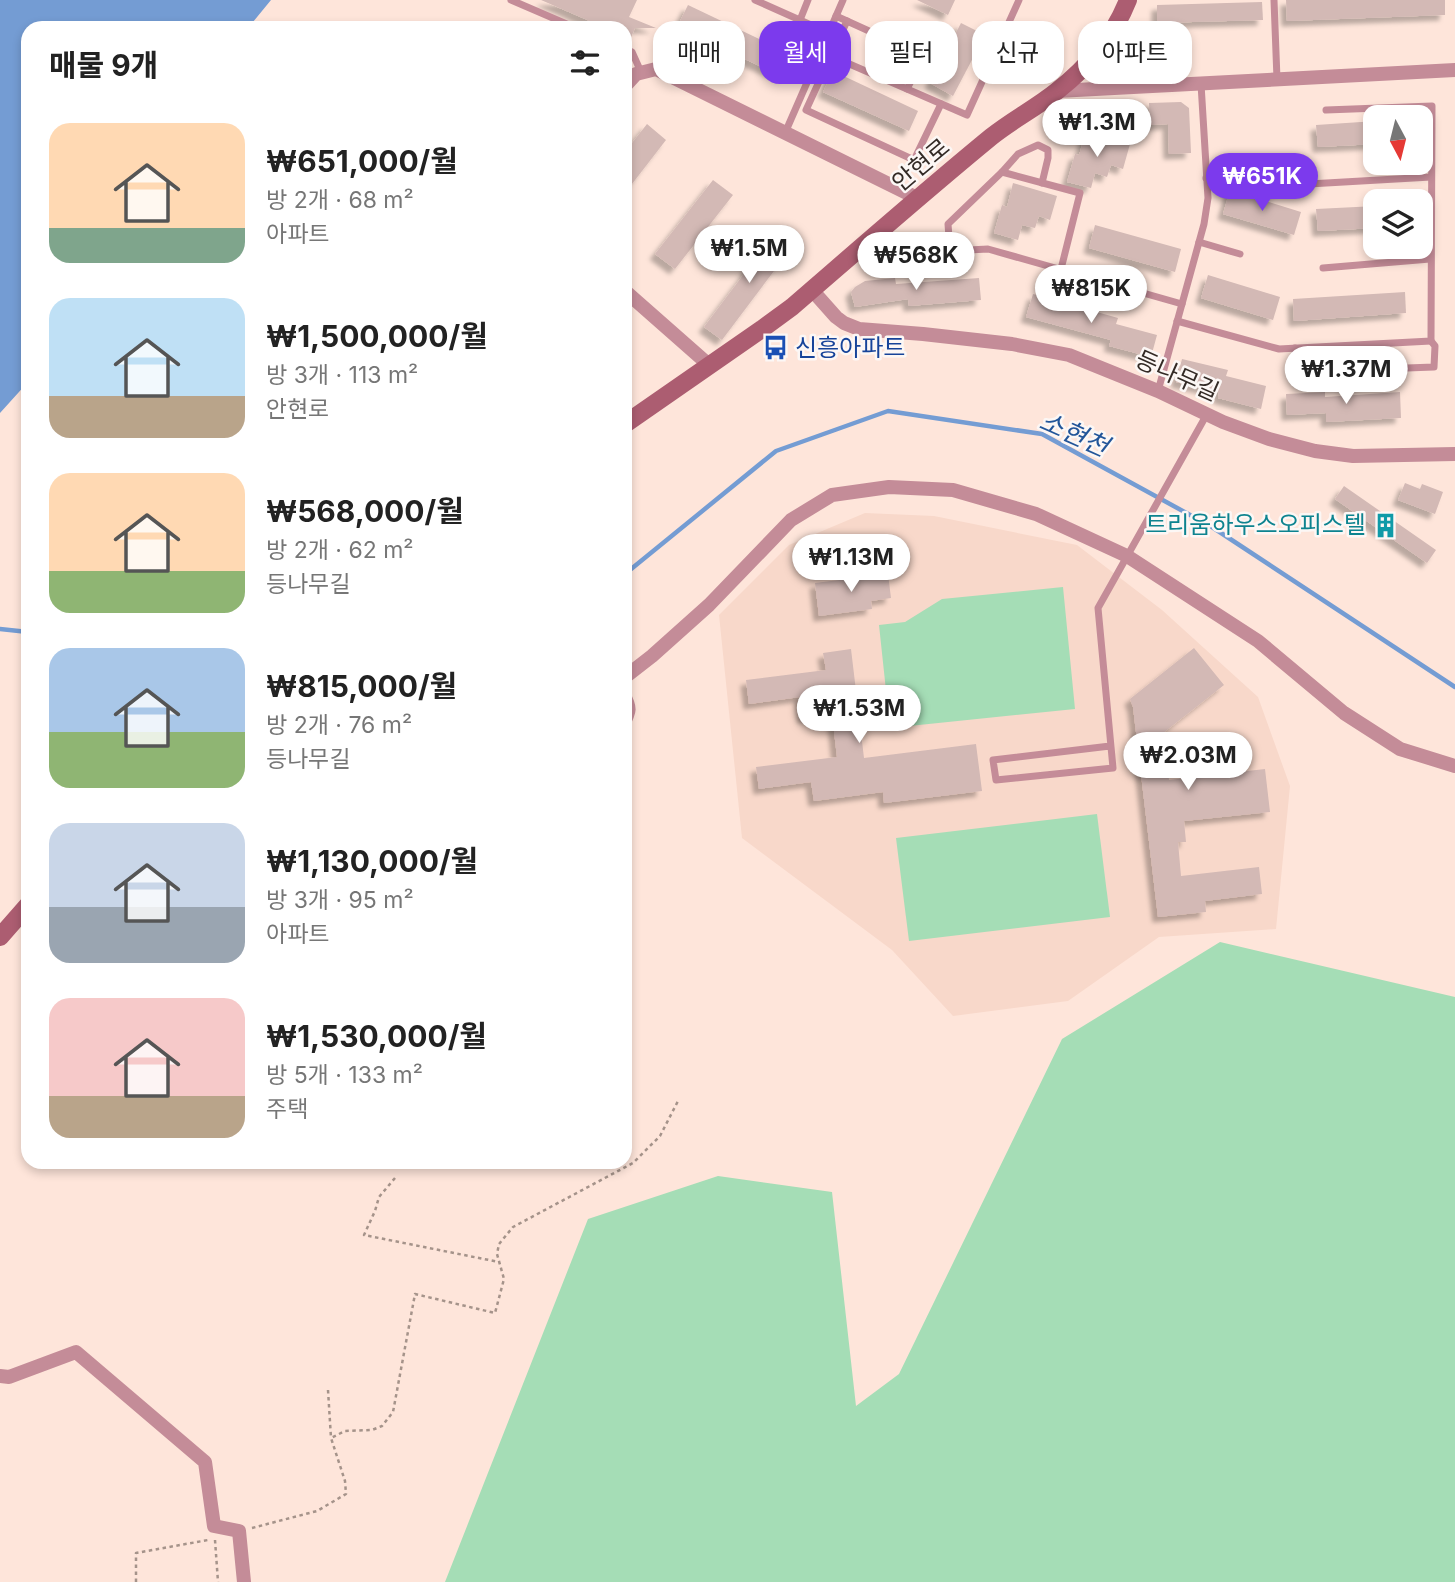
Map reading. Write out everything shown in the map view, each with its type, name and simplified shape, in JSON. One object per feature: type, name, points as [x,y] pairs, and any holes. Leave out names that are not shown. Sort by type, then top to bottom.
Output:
[{"type":"street","name":"안현로","points":[[632,419],[762,329],[812,290],[993,135],[1057,91],[1106,43],[1128,0]]},
{"type":"street","points":[[632,78],[636,74],[656,69],[919,199]]},
{"type":"street","points":[[1057,91],[1455,69]]},
{"type":"street","name":"등나무길","points":[[812,290],[836,317],[859,329],[1012,344],[1069,355],[1158,391],[1223,422],[1269,439],[1315,451],[1353,456],[1455,454]]},
{"type":"street","points":[[632,297],[709,365]]},
{"type":"street","points":[[632,672],[709,605],[791,520],[832,495],[889,487],[953,490],[1036,514],[1127,556],[1258,641],[1344,713],[1400,749],[1455,766]]},
{"type":"street","points":[[0,937],[21,913]]},
{"type":"street","points":[[0,1376],[9,1377],[76,1352],[205,1462],[214,1526],[239,1531],[244,1582]]},
{"type":"lane","points":[[511,0],[560,21]]},
{"type":"lane","points":[[755,0],[800,20],[808,0]]},
{"type":"lane","points":[[834,21],[843,0]]},
{"type":"lane","points":[[851,64],[967,115],[1019,0]]},
{"type":"lane","points":[[1273,0],[1277,79]]},
{"type":"lane","points":[[836,16],[845,21]]},
{"type":"lane","points":[[851,24],[924,56],[907,89]]},
{"type":"lane","points":[[632,52],[642,73]]},
{"type":"lane","points":[[1158,391],[1204,224],[1208,198],[1201,83]]},
{"type":"lane","points":[[785,133],[807,84]]},
{"type":"lane","points":[[818,84],[806,110],[914,160],[941,104]]},
{"type":"lane","points":[[1325,110],[1432,106],[1431,189]]},
{"type":"lane","points":[[950,251],[948,224],[1018,154],[1038,145],[1048,149],[1042,183]]},
{"type":"lane","points":[[1002,172],[1080,193],[1060,269]]},
{"type":"lane","points":[[1206,178],[1309,184],[1431,177]]},
{"type":"lane","points":[[1199,242],[1240,254]]},
{"type":"lane","points":[[911,253],[988,249],[1182,304]]},
{"type":"lane","points":[[1295,348],[1297,372],[1434,367],[1430,259],[1323,268]]},
{"type":"lane","points":[[1177,321],[1279,349],[1431,341]]},
{"type":"lane","points":[[1110,746],[993,760],[996,780],[1113,768],[1098,608],[1207,414]]},
{"type":"path","points":[[632,1164],[660,1136],[678,1101]]},
{"type":"path","points":[[331,1438],[345,1431],[372,1430],[382,1426],[393,1412],[415,1294],[495,1313],[505,1279],[497,1254],[499,1244],[513,1227],[622,1169]]},
{"type":"path","points":[[395,1178],[379,1197],[364,1235],[499,1262]]},
{"type":"path","points":[[239,1531],[317,1511],[346,1494],[345,1481],[331,1438],[328,1390]]},
{"type":"path","points":[[136,1582],[136,1553],[215,1539],[218,1582]]},
{"type":"shaded area","points":[[865,513],[934,516],[1077,545],[1162,610],[1258,697],[1290,786],[1276,929],[1159,937],[1068,1001],[953,1016],[892,950],[742,838],[719,615],[789,545]]},
{"type":"green space","points":[[1063,587],[1075,709],[890,728],[879,625],[905,622],[942,599]]},
{"type":"green space","points":[[1097,814],[1110,917],[909,941],[896,838]]},
{"type":"green space","points":[[1220,942],[1455,997],[1455,1582],[445,1582],[588,1219],[718,1176],[832,1192],[856,1406],[899,1374],[1062,1039]]},
{"type":"water","points":[[0,0],[271,0],[254,21],[21,21],[21,390],[0,413]]},
{"type":"building","points":[[541,0],[637,0],[629,17],[653,28],[635,28],[632,35],[632,21],[590,21]]},
{"type":"building","points":[[917,0],[955,0],[948,15]]},
{"type":"building","points":[[1286,0],[1445,0],[1445,15],[1287,21]]},
{"type":"building","points":[[1262,2],[1263,20],[1157,21],[1157,5]]},
{"type":"building","points":[[688,5],[722,21],[680,21]]},
{"type":"building","points":[[961,23],[972,28],[972,60],[953,96],[932,84],[958,84],[958,29]]},
{"type":"building","points":[[745,32],[759,39],[759,66],[745,59]]},
{"type":"building","points":[[851,79],[918,111],[909,131],[823,92],[827,84],[851,84]]},
{"type":"building","points":[[1181,102],[1189,108],[1191,153],[1169,154],[1168,124],[1150,125],[1149,103]]},
{"type":"building","points":[[1363,122],[1363,145],[1318,147],[1316,125]]},
{"type":"building","points":[[647,124],[666,140],[632,184],[632,143]]},
{"type":"building","points":[[1086,132],[1130,144],[1123,169],[1111,165],[1107,177],[1095,173],[1091,188],[1067,182],[1075,154],[1079,155]]},
{"type":"building","points":[[713,180],[733,195],[675,269],[655,254]]},
{"type":"building","points":[[1013,183],[1057,196],[1050,220],[1039,216],[1035,228],[1022,225],[1018,240],[994,233],[1002,205],[1007,207]]},
{"type":"building","points":[[1230,190],[1301,212],[1294,235],[1223,214]]},
{"type":"building","points":[[1363,207],[1363,229],[1318,231],[1316,209]]},
{"type":"building","points":[[1095,225],[1181,249],[1175,272],[1089,248]]},
{"type":"building","points":[[777,230],[795,243],[722,340],[704,327]]},
{"type":"building","points":[[1208,275],[1280,297],[1273,320],[1201,298]]},
{"type":"building","points":[[895,278],[896,284],[979,278],[981,300],[909,306],[908,299],[855,307],[851,292],[855,287],[865,281]]},
{"type":"building","points":[[1405,292],[1406,313],[1294,321],[1293,299]]},
{"type":"building","points":[[1033,294],[1118,318],[1116,324],[1157,335],[1151,357],[1109,346],[1111,340],[1026,317]]},
{"type":"building","points":[[1182,359],[1228,370],[1226,376],[1266,386],[1261,409],[1218,398],[1219,392],[1176,382]]},
{"type":"building","points":[[1325,392],[1325,397],[1400,392],[1401,418],[1326,422],[1326,413],[1287,415],[1286,394]]},
{"type":"building","points":[[1405,483],[1420,489],[1422,484],[1443,492],[1435,514],[1398,500]]},
{"type":"building","name":"트리움하우스오피스텔","points":[[1344,486],[1436,550],[1427,563],[1335,499]]},
{"type":"building","points":[[888,574],[891,598],[871,601],[872,609],[819,616],[815,583]]},
{"type":"building","points":[[1194,648],[1224,685],[1163,733],[1169,780],[1265,769],[1270,812],[1184,821],[1186,842],[1178,842],[1181,876],[1259,867],[1262,894],[1205,901],[1206,912],[1158,917],[1130,699]]},
{"type":"building","points":[[851,649],[864,758],[976,744],[982,791],[884,803],[883,792],[814,801],[811,782],[759,789],[756,767],[837,757],[832,714],[803,718],[800,697],[749,704],[746,680],[826,670],[823,653]]},
{"type":"waterway","name":"소현천","points":[[632,568],[776,451],[888,411],[1042,434],[1212,527],[1455,687]]},
{"type":"waterway","name":"소현천","points":[[0,629],[21,631]]},
{"type":"place","name":"신흥아파트","points":[[775,348]]},
{"type":"place","name":"트리움하우스오피스텔","points":[[1386,525]]}]
